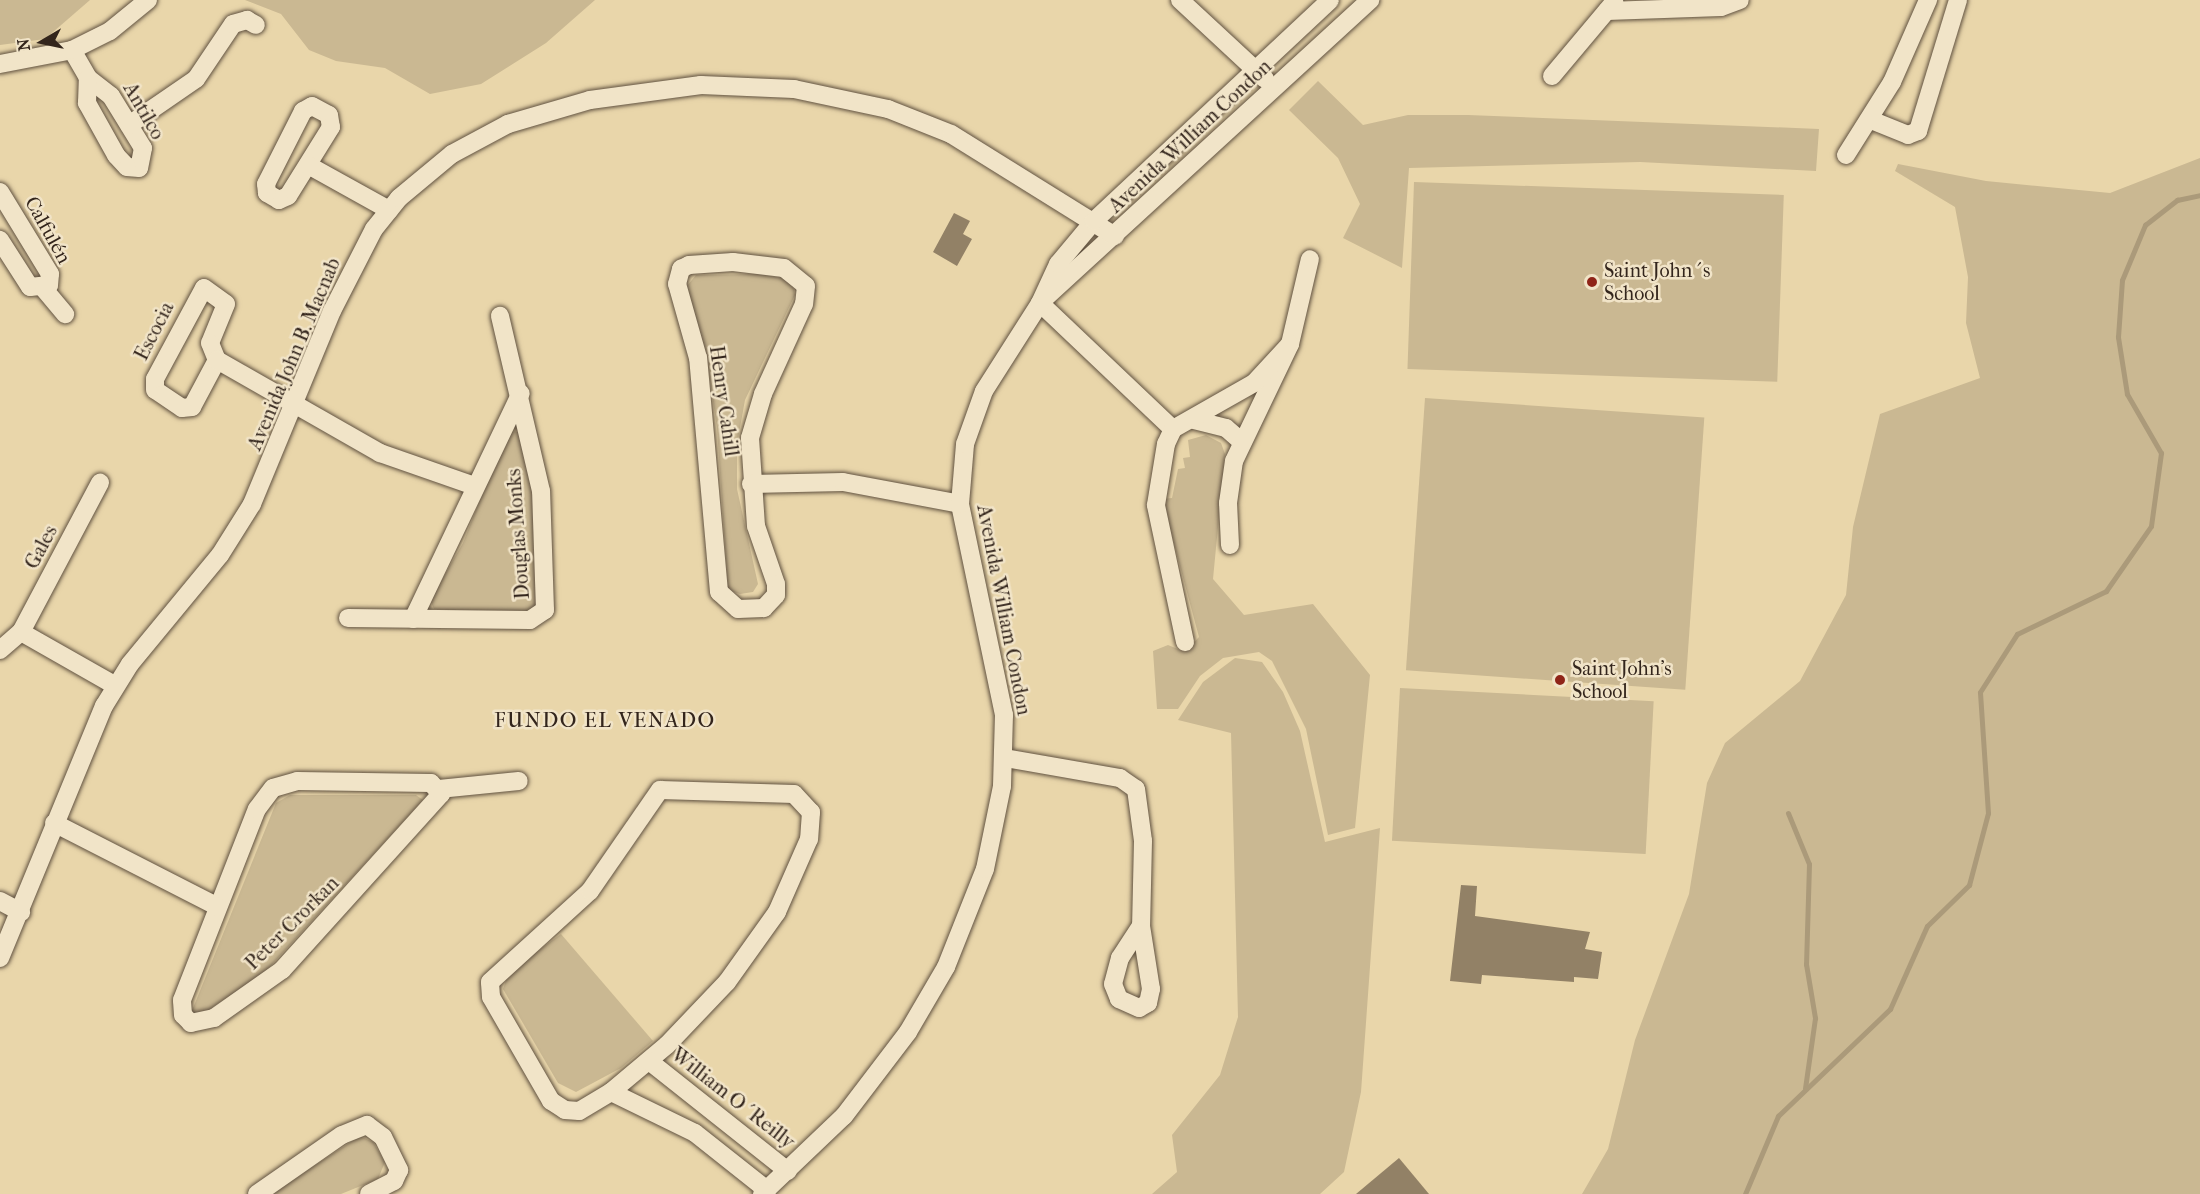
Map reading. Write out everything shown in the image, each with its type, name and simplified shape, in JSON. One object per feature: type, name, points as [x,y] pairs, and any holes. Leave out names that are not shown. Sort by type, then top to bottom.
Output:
[{"type":"street","points":[[0,64],[72,51],[110,32],[148,0]]},
{"type":"street","points":[[1180,0],[1276,88]]},
{"type":"street","name":"Avenida William Condon","points":[[764,1192],[844,1116],[884,1066],[940,977],[985,869],[1005,758],[996,666],[960,504],[962,464],[976,408],[1010,344],[1040,303],[1058,264],[1094,220],[1256,72],[1330,0]]},
{"type":"street","name":"Avenida William Condon","points":[[1040,303],[1370,0]]},
{"type":"street","points":[[1552,76],[1611,6],[1712,8],[1740,0]]},
{"type":"street","points":[[1846,154],[1871,120],[1928,0]]},
{"type":"street","points":[[1871,120],[1908,135],[1918,131],[1958,0]]},
{"type":"street","points":[[129,125],[196,79],[233,24],[247,20],[256,25]]},
{"type":"street","name":"Antilco","points":[[72,51],[88,78],[104,87],[129,125],[145,153],[142,165],[132,169],[116,155],[87,103],[88,78]]},
{"type":"street","name":"Avenida John B. Macnab","points":[[0,958],[21,912],[54,823],[116,686],[235,533],[296,405],[348,278],[389,210],[452,154],[530,115],[628,93],[732,84],[825,94],[920,120],[968,143],[1094,220],[1115,236]]},
{"type":"street","points":[[312,106],[329,116],[332,124],[308,165],[285,199],[267,193],[266,184],[303,111],[312,106]]},
{"type":"street","points":[[308,165],[389,210]]},
{"type":"street","name":"Calfulén","points":[[0,192],[50,274],[44,289]]},
{"type":"street","name":"Calfulén","points":[[0,240],[26,283],[44,289],[65,314]]},
{"type":"street","points":[[1230,545],[1229,492],[1241,441],[1290,344],[1310,259]]},
{"type":"street","name":"Henry Cahill","points":[[689,265],[784,268],[806,286],[804,304],[763,394],[750,438],[751,484],[776,595],[764,608],[738,609],[722,600],[716,579],[712,481],[698,358],[677,284],[681,269],[689,265]]},
{"type":"street","name":"Escocia","points":[[207,288],[226,304],[210,343],[217,360],[192,408],[182,408],[155,390],[155,379],[198,293],[207,288]]},
{"type":"street","points":[[1040,303],[1173,429]]},
{"type":"street","name":"Douglas Monks","points":[[348,618],[530,620],[545,610],[541,491],[521,393],[500,316]]},
{"type":"street","points":[[1185,642],[1156,505],[1160,459],[1173,429],[1194,420],[1254,383],[1290,344]]},
{"type":"street","points":[[217,360],[296,405]]},
{"type":"street","name":"Douglas Monks","points":[[413,619],[521,393]]},
{"type":"street","name":"Douglas Monks","points":[[296,405],[398,461],[475,486]]},
{"type":"street","points":[[1194,420],[1226,428],[1241,441]]},
{"type":"street","points":[[751,484],[843,482],[960,504]]},
{"type":"street","name":"Gales","points":[[0,650],[21,632],[100,483]]},
{"type":"street","points":[[21,632],[116,686]]},
{"type":"street","points":[[1005,758],[1120,778],[1136,789],[1143,842],[1141,926]]},
{"type":"street","name":"Peter Crorkan","points":[[439,789],[437,804],[282,970],[214,1018],[191,1023],[183,1015],[182,1000],[218,907],[257,809],[273,788],[297,781],[427,783],[439,789],[519,781]]},
{"type":"street","name":"William O´Reilly","points":[[660,790],[801,797],[811,812],[809,839],[777,912],[726,982],[649,1061],[611,1092],[579,1111],[565,1110],[550,1101],[491,997],[493,976],[590,891],[660,790]]},
{"type":"street","points":[[54,823],[218,907]]},
{"type":"street","points":[[0,901],[21,912]]},
{"type":"street","name":"William O´Reilly","points":[[649,1061],[788,1171]]},
{"type":"street","points":[[611,1092],[695,1133],[764,1192]]},
{"type":"street","points":[[257,1194],[342,1135],[367,1125],[383,1137],[399,1170],[394,1181],[369,1194]]},
{"type":"shaded area","points":[[0,0],[90,0],[45,39],[0,45]]},
{"type":"shaded area","points":[[245,0],[595,0],[546,43],[481,84],[430,94],[385,68],[336,61],[309,50],[281,14]]},
{"type":"shaded area","points":[[1318,81],[1363,125],[1408,115],[1468,115],[1819,129],[1816,171],[1640,162],[1409,168],[1402,268],[1343,238],[1360,204],[1338,158],[1289,110]]},
{"type":"shaded area","points":[[2200,158],[2200,1194],[1582,1194],[1608,1149],[1635,1040],[1689,894],[1707,783],[1725,743],[1800,681],[1846,595],[1853,527],[1880,414],[1980,378],[1966,323],[1968,277],[1955,207],[1895,171],[1898,164],[1986,181],[2110,193]]},
{"type":"shaded area","name":"Saint John´s School","points":[[1414,182],[1784,195],[1777,382],[1407,369]]},
{"type":"shaded area","points":[[759,274],[782,278],[793,286],[795,295],[745,400],[737,444],[737,489],[758,584],[753,592],[740,594],[728,590],[717,428],[706,354],[687,286],[696,275]]},
{"type":"shaded area","points":[[1425,398],[1704,418],[1685,690],[1406,670]]},
{"type":"shaded area","points":[[514,431],[520,433],[533,488],[538,605],[522,615],[434,609],[430,600],[463,543],[505,436]]},
{"type":"shaded area","points":[[1206,435],[1221,443],[1225,454],[1213,579],[1244,615],[1313,604],[1370,675],[1355,828],[1328,835],[1306,729],[1272,661],[1259,652],[1223,658],[1200,676],[1178,709],[1157,709],[1153,651],[1168,645],[1185,652],[1199,637],[1162,499],[1172,498],[1178,469],[1185,468],[1183,458],[1190,457],[1188,440]]},
{"type":"shaded area","points":[[1235,658],[1262,662],[1283,692],[1300,731],[1325,842],[1380,828],[1361,1092],[1344,1172],[1320,1194],[1152,1194],[1177,1172],[1172,1135],[1220,1075],[1238,1017],[1231,733],[1178,720],[1203,682]]},
{"type":"shaded area","points":[[1400,688],[1654,701],[1646,854],[1392,841]]},
{"type":"shaded area","points":[[290,795],[416,795],[423,800],[265,972],[201,1015],[191,1013],[276,803]]},
{"type":"shaded area","points":[[561,934],[653,1041],[621,1068],[576,1092],[558,1083],[503,989],[509,972]]},
{"type":"shaded area","points":[[360,1136],[373,1142],[385,1162],[378,1179],[341,1194],[271,1194]]},
{"type":"building","points":[[954,213],[970,221],[963,234],[972,239],[957,266],[933,252]]},
{"type":"building","points":[[1461,885],[1477,886],[1475,916],[1590,932],[1585,949],[1602,952],[1598,979],[1574,977],[1574,982],[1482,975],[1481,984],[1450,981]]},
{"type":"building","points":[[1399,1158],[1429,1194],[1356,1194]]},
{"type":"waterway","points":[[1745,1194],[1778,1116],[1890,1009],[1927,926],[1969,885],[1988,813],[1980,692],[2017,634],[2106,591],[2151,526],[2161,453],[2127,394],[2118,337],[2122,280],[2145,225],[2177,200],[2200,195]]},
{"type":"waterway","points":[[1788,813],[1809,864],[1806,964],[1815,1018],[1805,1088]]},
{"type":"place","name":"Saint John´s School","points":[[1592,282]]},
{"type":"place","name":"Saint John's School","points":[[1560,680]]},
{"type":"district","name":"FUNDO EL VENADO","points":[[605,720]]}]
